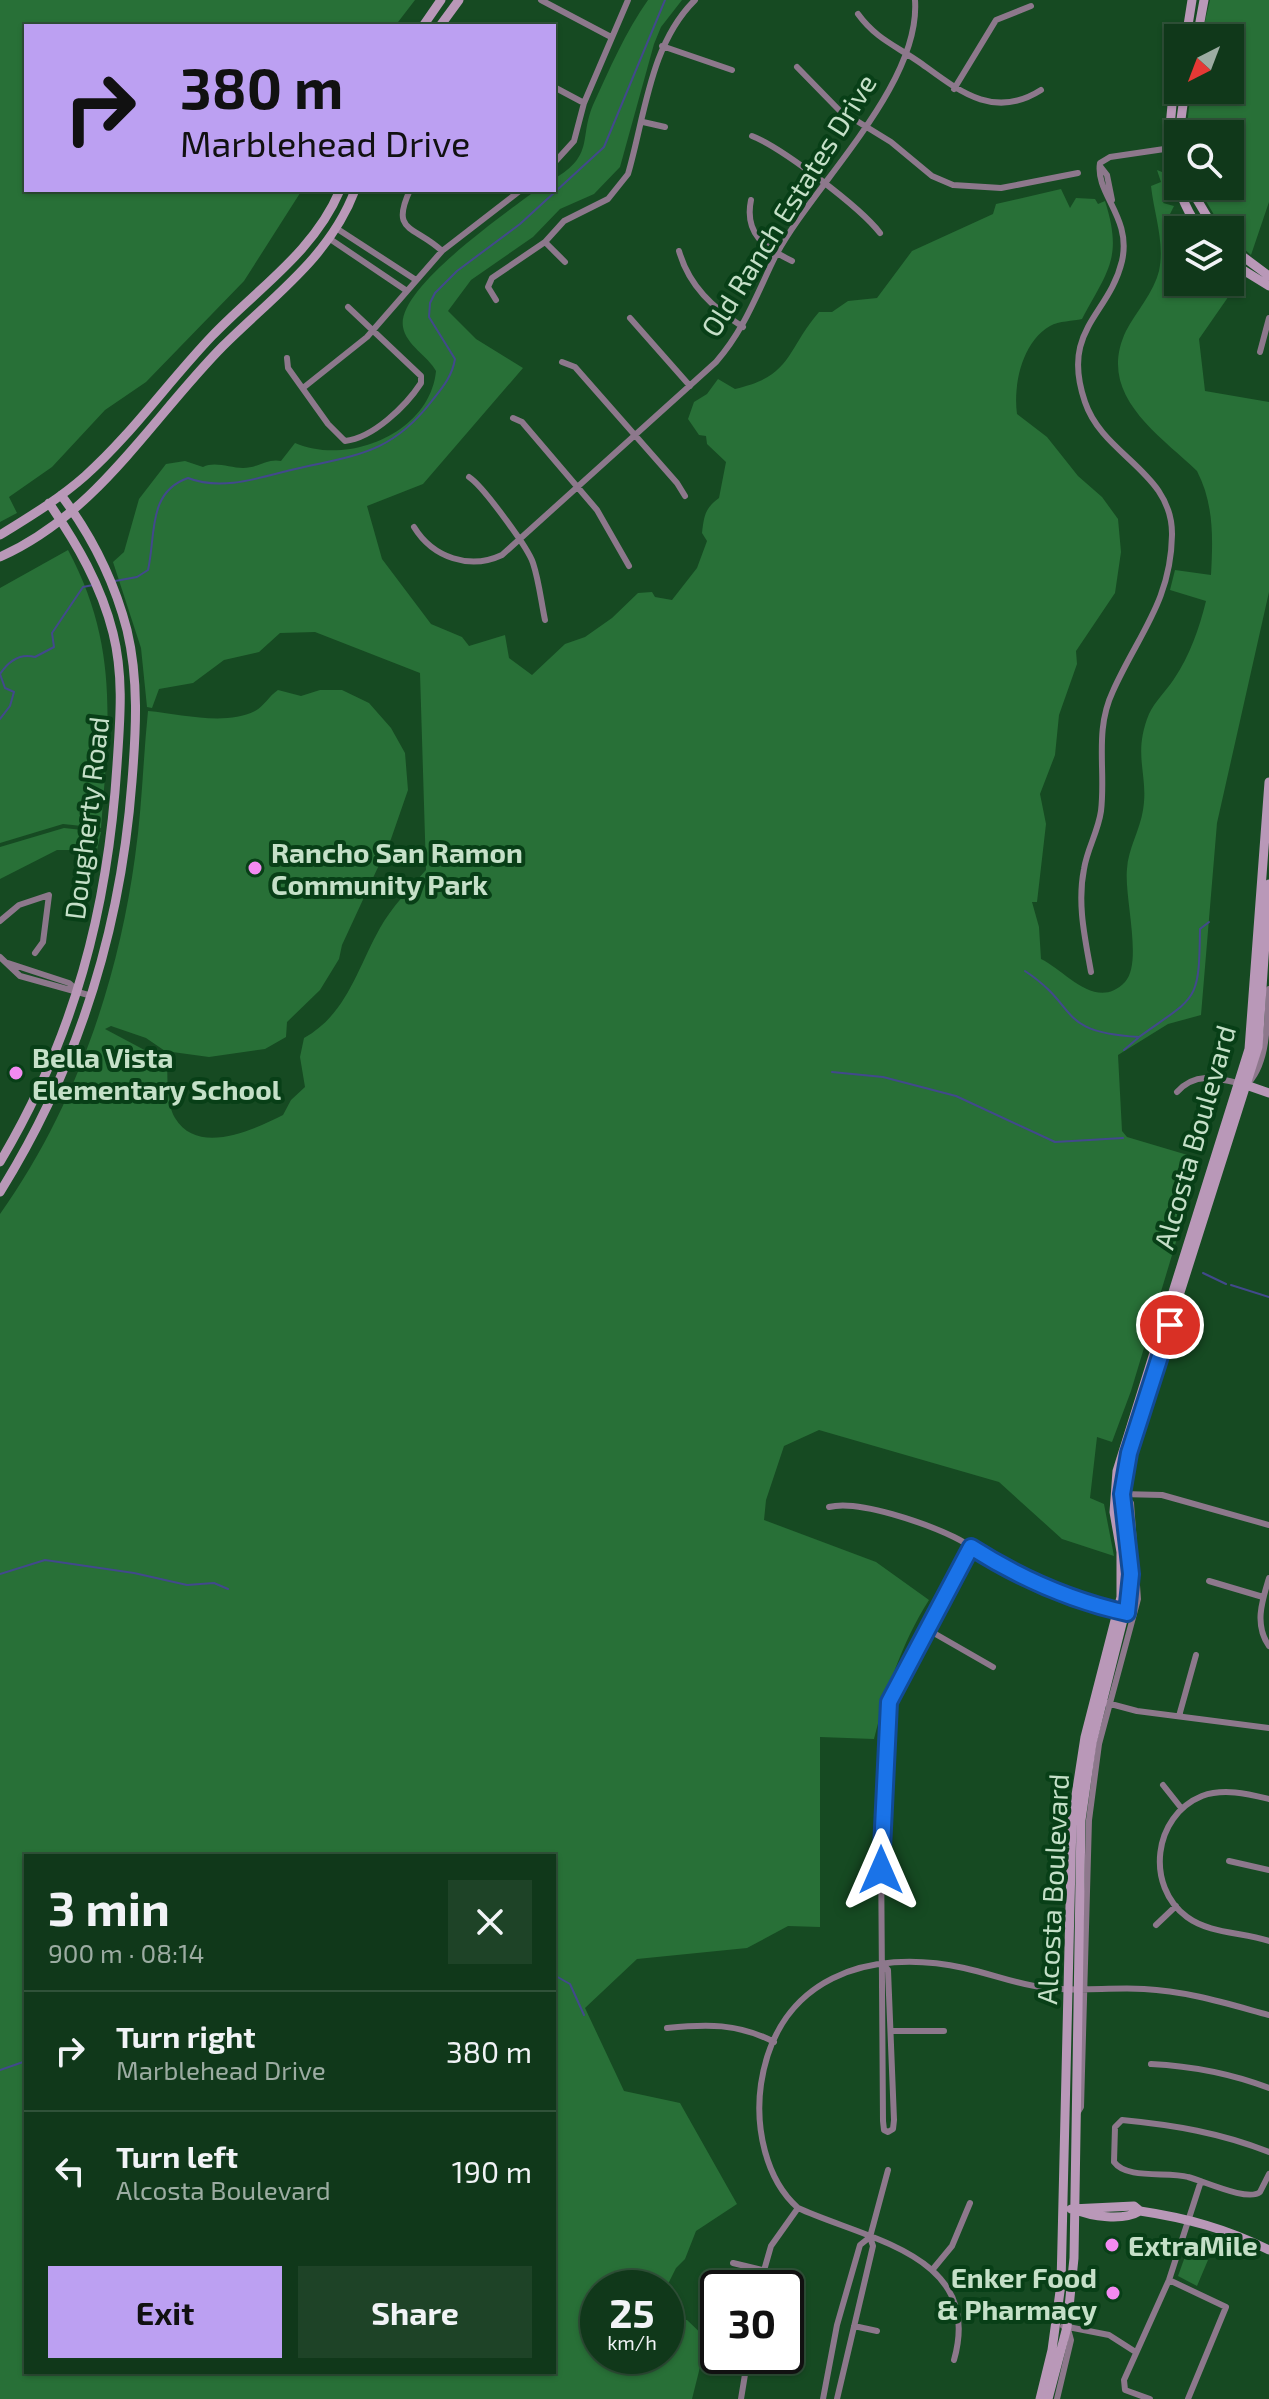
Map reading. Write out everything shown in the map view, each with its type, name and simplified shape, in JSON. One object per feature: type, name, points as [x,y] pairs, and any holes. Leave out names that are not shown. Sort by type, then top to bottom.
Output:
[{"type":"main road","points":[[424,24],[441,0]]},
{"type":"main road","points":[[441,24],[459,0]]},
{"type":"main road","points":[[1188,24],[1192,0]]},
{"type":"main road","points":[[1200,24],[1204,0]]},
{"type":"main road","points":[[0,535],[61,495],[105,457],[213,335],[302,250],[321,225],[339,192]]},
{"type":"main road","points":[[0,557],[73,512],[117,468],[222,348],[313,261],[330,239],[354,192]]},
{"type":"main road","points":[[1244,257],[1269,276]]},
{"type":"main road","points":[[1244,271],[1269,286]]},
{"type":"main road","name":"Dougherty Road","points":[[0,1192],[42,1120],[92,996],[114,917],[129,823],[136,712],[128,633],[112,582],[94,545],[61,495]]},
{"type":"main road","name":"Dougherty Road","points":[[0,1162],[36,1096],[78,991],[103,899],[122,710],[114,636],[103,600],[78,548],[49,503]]},
{"type":"main road","name":"Alcosta Boulevard","points":[[1040,2399],[1056,2325],[1069,2209],[1081,1820],[1102,1702],[1131,1574],[1118,1494],[1242,1084],[1249,1049],[1269,782]]},
{"type":"main road","name":"Alcosta Boulevard","points":[[1242,1084],[1258,1047],[1269,884]]},
{"type":"main road","points":[[1242,1084],[1269,1093]]},
{"type":"main road","name":"Alcosta Boulevard","points":[[1048,2399],[1067,2327],[1077,1989]]},
{"type":"main road","points":[[1069,2209],[1085,2214],[1132,2216],[1140,2211],[1190,2218],[1269,2250]]},
{"type":"street","points":[[541,0],[611,37]]},
{"type":"street","points":[[556,161],[574,141],[584,103],[628,0]]},
{"type":"street","points":[[496,300],[488,287],[492,278],[545,242],[564,221],[608,199],[620,189],[643,122],[662,46],[674,23],[695,0]]},
{"type":"street","name":"Old Ranch Estates Drive","points":[[414,527],[447,556],[475,564],[502,555],[690,386],[743,327],[777,254],[866,127],[906,55],[915,31],[915,0]]},
{"type":"street","points":[[954,89],[996,20],[1031,6]]},
{"type":"street","points":[[858,14],[892,48],[975,100],[996,102],[1029,98],[1041,90]]},
{"type":"street","points":[[662,46],[732,70]]},
{"type":"street","points":[[797,67],[839,110],[891,142],[932,176],[953,185],[1001,188],[1078,173]]},
{"type":"street","points":[[556,88],[584,103]]},
{"type":"street","points":[[643,122],[665,127]]},
{"type":"street","points":[[752,136],[766,141],[872,222],[880,233]]},
{"type":"street","points":[[1091,972],[1081,894],[1084,866],[1101,811],[1102,727],[1112,692],[1158,609],[1168,575],[1172,530],[1163,494],[1150,477],[1103,433],[1089,412],[1080,382],[1079,356],[1084,332],[1121,261],[1123,234],[1112,200],[1100,178],[1100,166],[1110,157],[1164,149]]},
{"type":"street","points":[[409,192],[400,212],[403,221],[442,251]]},
{"type":"street","points":[[303,388],[374,330],[442,251],[518,192]]},
{"type":"street","points":[[751,200],[749,212],[754,234],[777,254],[792,261]]},
{"type":"street","points":[[336,228],[416,280]]},
{"type":"street","points":[[330,239],[407,291]]},
{"type":"street","points":[[545,242],[565,262]]},
{"type":"street","points":[[679,251],[683,266],[706,300],[743,327]]},
{"type":"street","points":[[287,358],[288,368],[338,437],[345,441],[383,422],[416,391],[421,376],[348,307]]},
{"type":"street","points":[[630,318],[690,386]]},
{"type":"street","points":[[1260,352],[1269,318]]},
{"type":"street","points":[[562,362],[575,367],[685,496]]},
{"type":"street","points":[[513,418],[522,422],[597,510],[629,566]]},
{"type":"street","points":[[469,477],[493,500],[534,565],[545,620]]},
{"type":"street","points":[[0,921],[19,905],[49,895],[43,942],[35,953]]},
{"type":"street","points":[[0,957],[8,963],[69,983],[78,991],[92,996]]},
{"type":"street","name":"Alcosta Boulevard","points":[[1242,1084],[1255,1078],[1261,1061],[1269,989]]},
{"type":"street","points":[[1177,1092],[1184,1084],[1206,1076],[1242,1084]]},
{"type":"street","points":[[1118,1494],[1162,1495],[1269,1525]]},
{"type":"street","name":"Alcosta Boulevard","points":[[1102,1702],[1138,1599],[1131,1503],[1118,1494]]},
{"type":"street","points":[[829,1507],[862,1509],[919,1522],[971,1547],[1006,1569],[1092,1605],[1122,1612]]},
{"type":"street","points":[[883,1964],[888,1970],[892,2031],[893,2129],[888,2132],[883,2126],[881,1845],[889,1702],[925,1628],[971,1547]]},
{"type":"street","points":[[1269,1578],[1259,1616],[1262,1633],[1269,1646]]},
{"type":"street","points":[[1209,1581],[1263,1597]]},
{"type":"street","points":[[925,1628],[993,1667]]},
{"type":"street","points":[[1179,1716],[1196,1655]]},
{"type":"street","points":[[1102,1702],[1269,1728]]},
{"type":"street","points":[[1163,1785],[1182,1809]]},
{"type":"street","points":[[1269,1799],[1217,1792],[1201,1797],[1182,1809],[1167,1827],[1159,1857],[1165,1891],[1176,1906],[1206,1927],[1269,1941]]},
{"type":"street","points":[[1229,1861],[1269,1870]]},
{"type":"street","points":[[1156,1925],[1176,1906]]},
{"type":"street","points":[[954,2360],[960,2327],[953,2301],[933,2269],[916,2256],[798,2208],[773,2174],[761,2131],[760,2089],[765,2060],[794,2010],[824,1982],[849,1969],[883,1964],[944,1965],[1035,1987],[1143,1988],[1194,1994],[1269,2015]]},
{"type":"street","points":[[667,2028],[728,2026],[751,2030],[774,2042]]},
{"type":"street","points":[[882,2032],[944,2031]]},
{"type":"street","points":[[1151,2064],[1248,2080],[1269,2088]]},
{"type":"street","points":[[882,2076],[893,2076]]},
{"type":"street","points":[[1269,2152],[1213,2133],[1170,2124],[1122,2120],[1115,2127],[1117,2167],[1201,2181],[1255,2196],[1269,2174]]},
{"type":"street","points":[[837,2399],[873,2246],[870,2237],[888,2170]]},
{"type":"street","points":[[1150,2399],[1125,2390],[1124,2380],[1134,2351],[1169,2280],[1201,2181]]},
{"type":"street","points":[[933,2269],[952,2246],[970,2203]]},
{"type":"street","points":[[733,2263],[762,2270],[771,2246],[798,2208]]},
{"type":"street","points":[[823,2399],[860,2245],[870,2237]]},
{"type":"street","points":[[1169,2280],[1226,2307],[1188,2399]]},
{"type":"street","points":[[1056,2325],[1109,2335],[1134,2351]]},
{"type":"street","points":[[854,2326],[877,2331]]},
{"type":"street","name":"Alcosta Boulevard","points":[[1057,2399],[1071,2340],[1067,2327]]},
{"type":"street","points":[[741,2399],[745,2374]]},
{"type":"green space","points":[[0,0],[415,0],[397,24],[24,24],[24,192],[301,192],[244,281],[146,382],[105,410],[52,467],[9,497],[17,513],[0,522]]},
{"type":"green space","points":[[648,0],[682,0],[661,27],[654,44],[620,167],[594,194],[560,209],[533,237],[471,280],[448,311],[476,339],[523,368],[423,484],[367,506],[382,559],[431,624],[462,637],[469,646],[505,635],[509,658],[532,675],[565,644],[585,637],[612,618],[638,593],[652,592],[655,597],[672,600],[697,568],[707,541],[702,533],[705,517],[719,498],[726,462],[688,419],[694,402],[707,394],[718,379],[735,389],[768,377],[786,360],[819,312],[832,312],[848,301],[877,298],[912,251],[993,214],[996,204],[1061,189],[1070,208],[1076,198],[1095,199],[1098,204],[1105,201],[1113,237],[1110,263],[1105,275],[1082,319],[1050,326],[1032,342],[1018,378],[1016,403],[1017,414],[1047,437],[1118,519],[1121,552],[1115,593],[1076,651],[1077,664],[1059,715],[1055,755],[1040,794],[1046,824],[1037,902],[1032,902],[1039,927],[1041,959],[1092,991],[1103,993],[1114,990],[1125,982],[1130,973],[1133,945],[1127,869],[1143,810],[1141,753],[1144,728],[1151,709],[1185,661],[1206,601],[1170,590],[1175,570],[1211,575],[1212,535],[1203,483],[1197,471],[1135,410],[1119,374],[1119,354],[1126,331],[1159,271],[1160,239],[1151,186],[1161,182],[1157,170],[1162,172],[1164,180],[1163,203],[1174,206],[1171,216],[1164,216],[1164,296],[1229,296],[1199,339],[1205,391],[1269,402],[1269,592],[1217,823],[1201,1015],[1168,1024],[1118,1055],[1122,1131],[1127,1137],[1201,1159],[1131,1391],[1112,1442],[1097,1437],[1090,1498],[1104,1504],[1114,1556],[1062,1539],[999,1482],[819,1430],[784,1446],[766,1500],[764,1520],[876,1562],[929,1600],[910,1633],[896,1667],[874,1739],[820,1737],[820,1927],[788,1926],[747,1948],[637,1959],[585,2008],[624,2091],[680,2103],[737,2204],[696,2231],[685,2259],[675,2270],[580,2270],[580,2374],[684,2374],[684,2320],[687,2320],[700,2332],[700,2367],[692,2399],[0,2399],[0,1214],[50,1132],[71,1089],[104,998],[117,951],[135,857],[148,711],[230,718],[255,711],[278,690],[301,696],[320,690],[342,690],[369,703],[391,728],[405,753],[408,790],[391,839],[342,945],[339,959],[320,990],[287,1022],[286,1037],[265,1049],[209,1057],[165,1051],[146,1038],[111,1026],[105,1029],[167,1062],[170,1105],[175,1118],[197,1136],[211,1138],[242,1133],[283,1115],[291,1100],[305,1087],[300,1057],[304,1038],[319,1028],[341,1003],[385,920],[426,870],[420,673],[315,632],[280,633],[259,652],[224,660],[193,683],[159,689],[152,708],[147,707],[141,648],[113,562],[124,552],[139,499],[166,464],[185,461],[203,467],[248,468],[281,461],[295,443],[316,449],[361,447],[403,427],[419,412],[430,393],[436,371],[405,333],[406,311],[417,292],[434,273],[479,233],[533,192],[556,192],[556,178],[581,154],[593,105],[618,51]]},
{"type":"green space","points":[[1210,0],[1269,0],[1269,202],[1251,255],[1244,249],[1244,216],[1215,216],[1205,200],[1244,200],[1244,120],[1188,120],[1189,104],[1244,104],[1244,24],[1204,24]]},
{"type":"green space","points":[[68,550],[96,619],[103,652],[108,719],[101,828],[63,824],[0,843],[0,588]]},
{"type":"green space","points":[[64,828],[101,832],[97,850],[57,850],[0,879],[0,847]]},
{"type":"green space","points":[[1187,2251],[1208,2260],[1197,2286],[1178,2276]]},
{"type":"waterway","points":[[556,191],[604,147],[665,0]]},
{"type":"waterway","points":[[115,581],[137,577],[148,570],[159,504],[175,485],[188,478],[201,482],[240,482],[351,456],[385,443],[415,420],[446,382],[455,359],[429,317],[430,303],[435,293],[457,271],[520,224],[555,192]]},
{"type":"waterway","points":[[0,719],[10,706],[14,692],[5,688],[0,674],[15,660],[24,656],[35,657],[54,647],[52,633],[83,587],[93,585]]},
{"type":"waterway","points":[[1025,971],[1043,984],[1081,1024],[1094,1030],[1139,1037],[1173,1013],[1191,995],[1198,972],[1200,929],[1209,922]]},
{"type":"waterway","points":[[1124,1050],[1138,1038]]},
{"type":"waterway","points":[[832,1072],[883,1077],[956,1096],[1055,1142],[1123,1138]]},
{"type":"waterway","points":[[1203,1273],[1226,1284]]},
{"type":"waterway","points":[[1231,1285],[1269,1297]]},
{"type":"waterway","points":[[0,1574],[45,1560],[134,1573],[187,1585],[214,1583],[228,1589]]},
{"type":"waterway","points":[[556,1976],[570,1984],[584,2015]]},
{"type":"waterway","points":[[0,2070],[24,2062]]},
{"type":"place","name":"Rancho San Ramon Community Park","points":[[255,868]]},
{"type":"place","name":"Bella Vista Elementary School","points":[[16,1073]]},
{"type":"place","name":"ExtraMile","points":[[1112,2245]]},
{"type":"place","name":"Enker Food & Pharmacy","points":[[1113,2293]]},
{"type":"route","points":[[881,1870],[885,1735],[889,1702],[925,1628],[971,1547],[1006,1569],[1092,1605],[1127,1613],[1131,1574],[1122,1494],[1129,1453],[1170,1325]]}]
